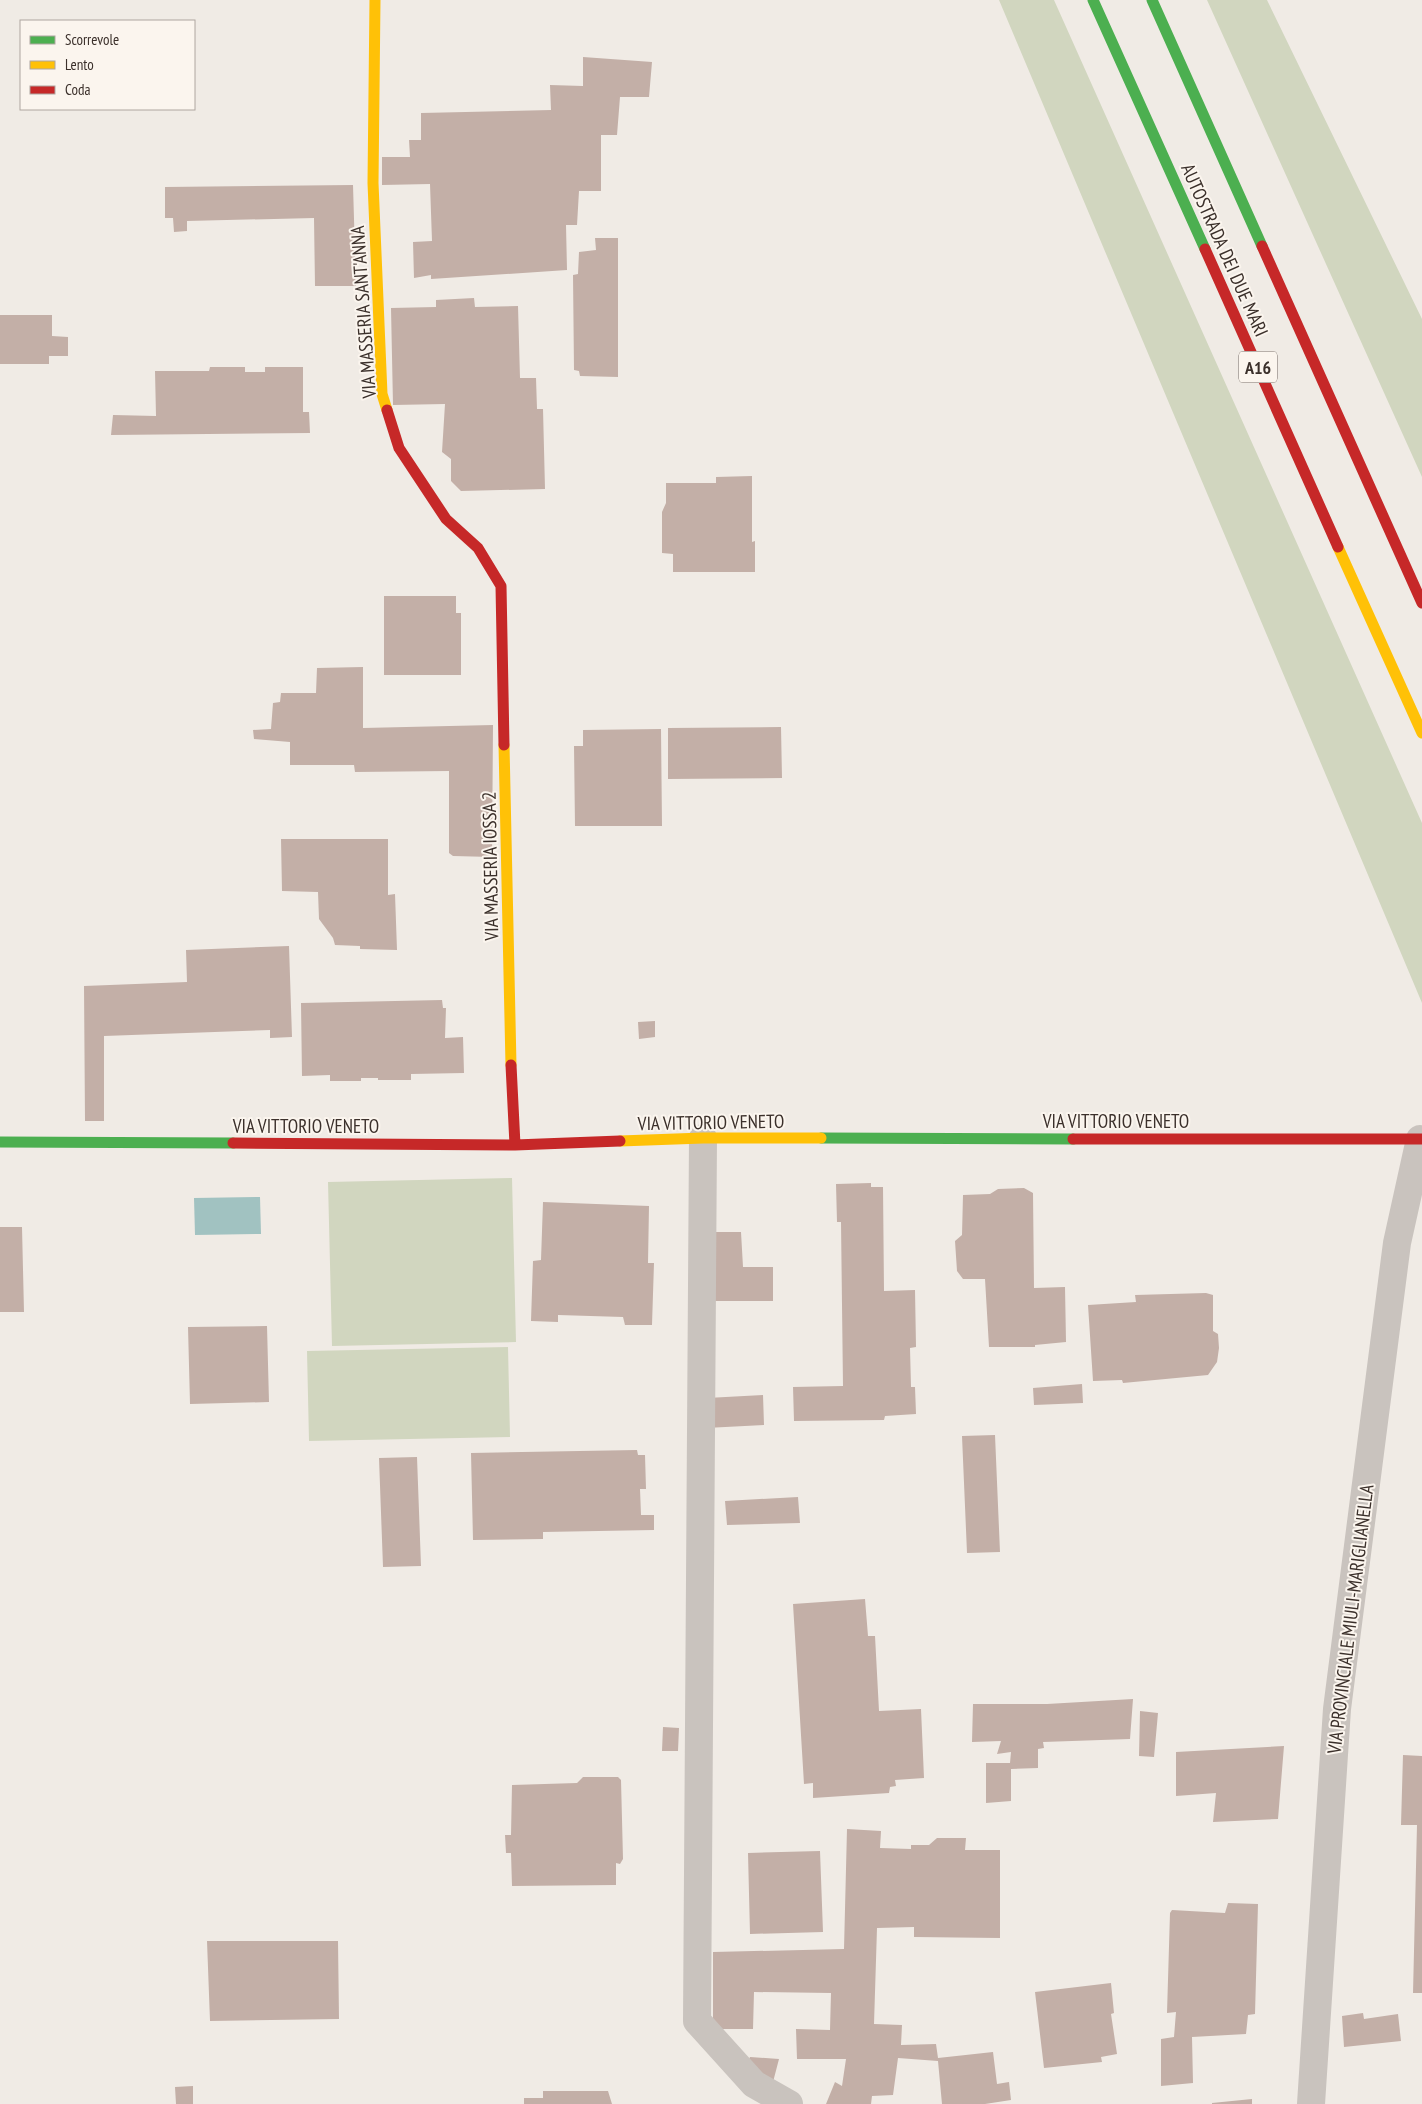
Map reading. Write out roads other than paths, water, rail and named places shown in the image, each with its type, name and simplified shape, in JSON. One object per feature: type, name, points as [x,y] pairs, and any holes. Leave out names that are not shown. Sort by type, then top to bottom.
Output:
[{"type":"main road","name":"VIA MASSERIA SANT'ANNA","points":[[375,0],[373,183],[382,394],[399,448],[446,519],[478,548],[501,586]]},
{"type":"main road","name":"AUTOSTRADA DEI DUE MARI","points":[[1093,0],[1422,733]]},
{"type":"main road","name":"AUTOSTRADA DEI DUE MARI","points":[[1152,0],[1422,603]]},
{"type":"main road","name":"VIA MASSERIA IOSSA 2","points":[[501,586],[512,1101],[515,1145]]},
{"type":"main road","name":"VIA VITTORIO VENETO","points":[[0,1142],[515,1145],[703,1138],[1421,1139]]},
{"type":"street","points":[[703,1138],[697,2021],[754,2084],[789,2104]]},
{"type":"street","name":"VIA PROVINCIALE MIULI-MARIGLIANELLA","points":[[1311,2104],[1337,1709],[1397,1243],[1421,1139]]},
{"type":"water","points":[[260,1197],[261,1234],[195,1235],[194,1198]]}]
